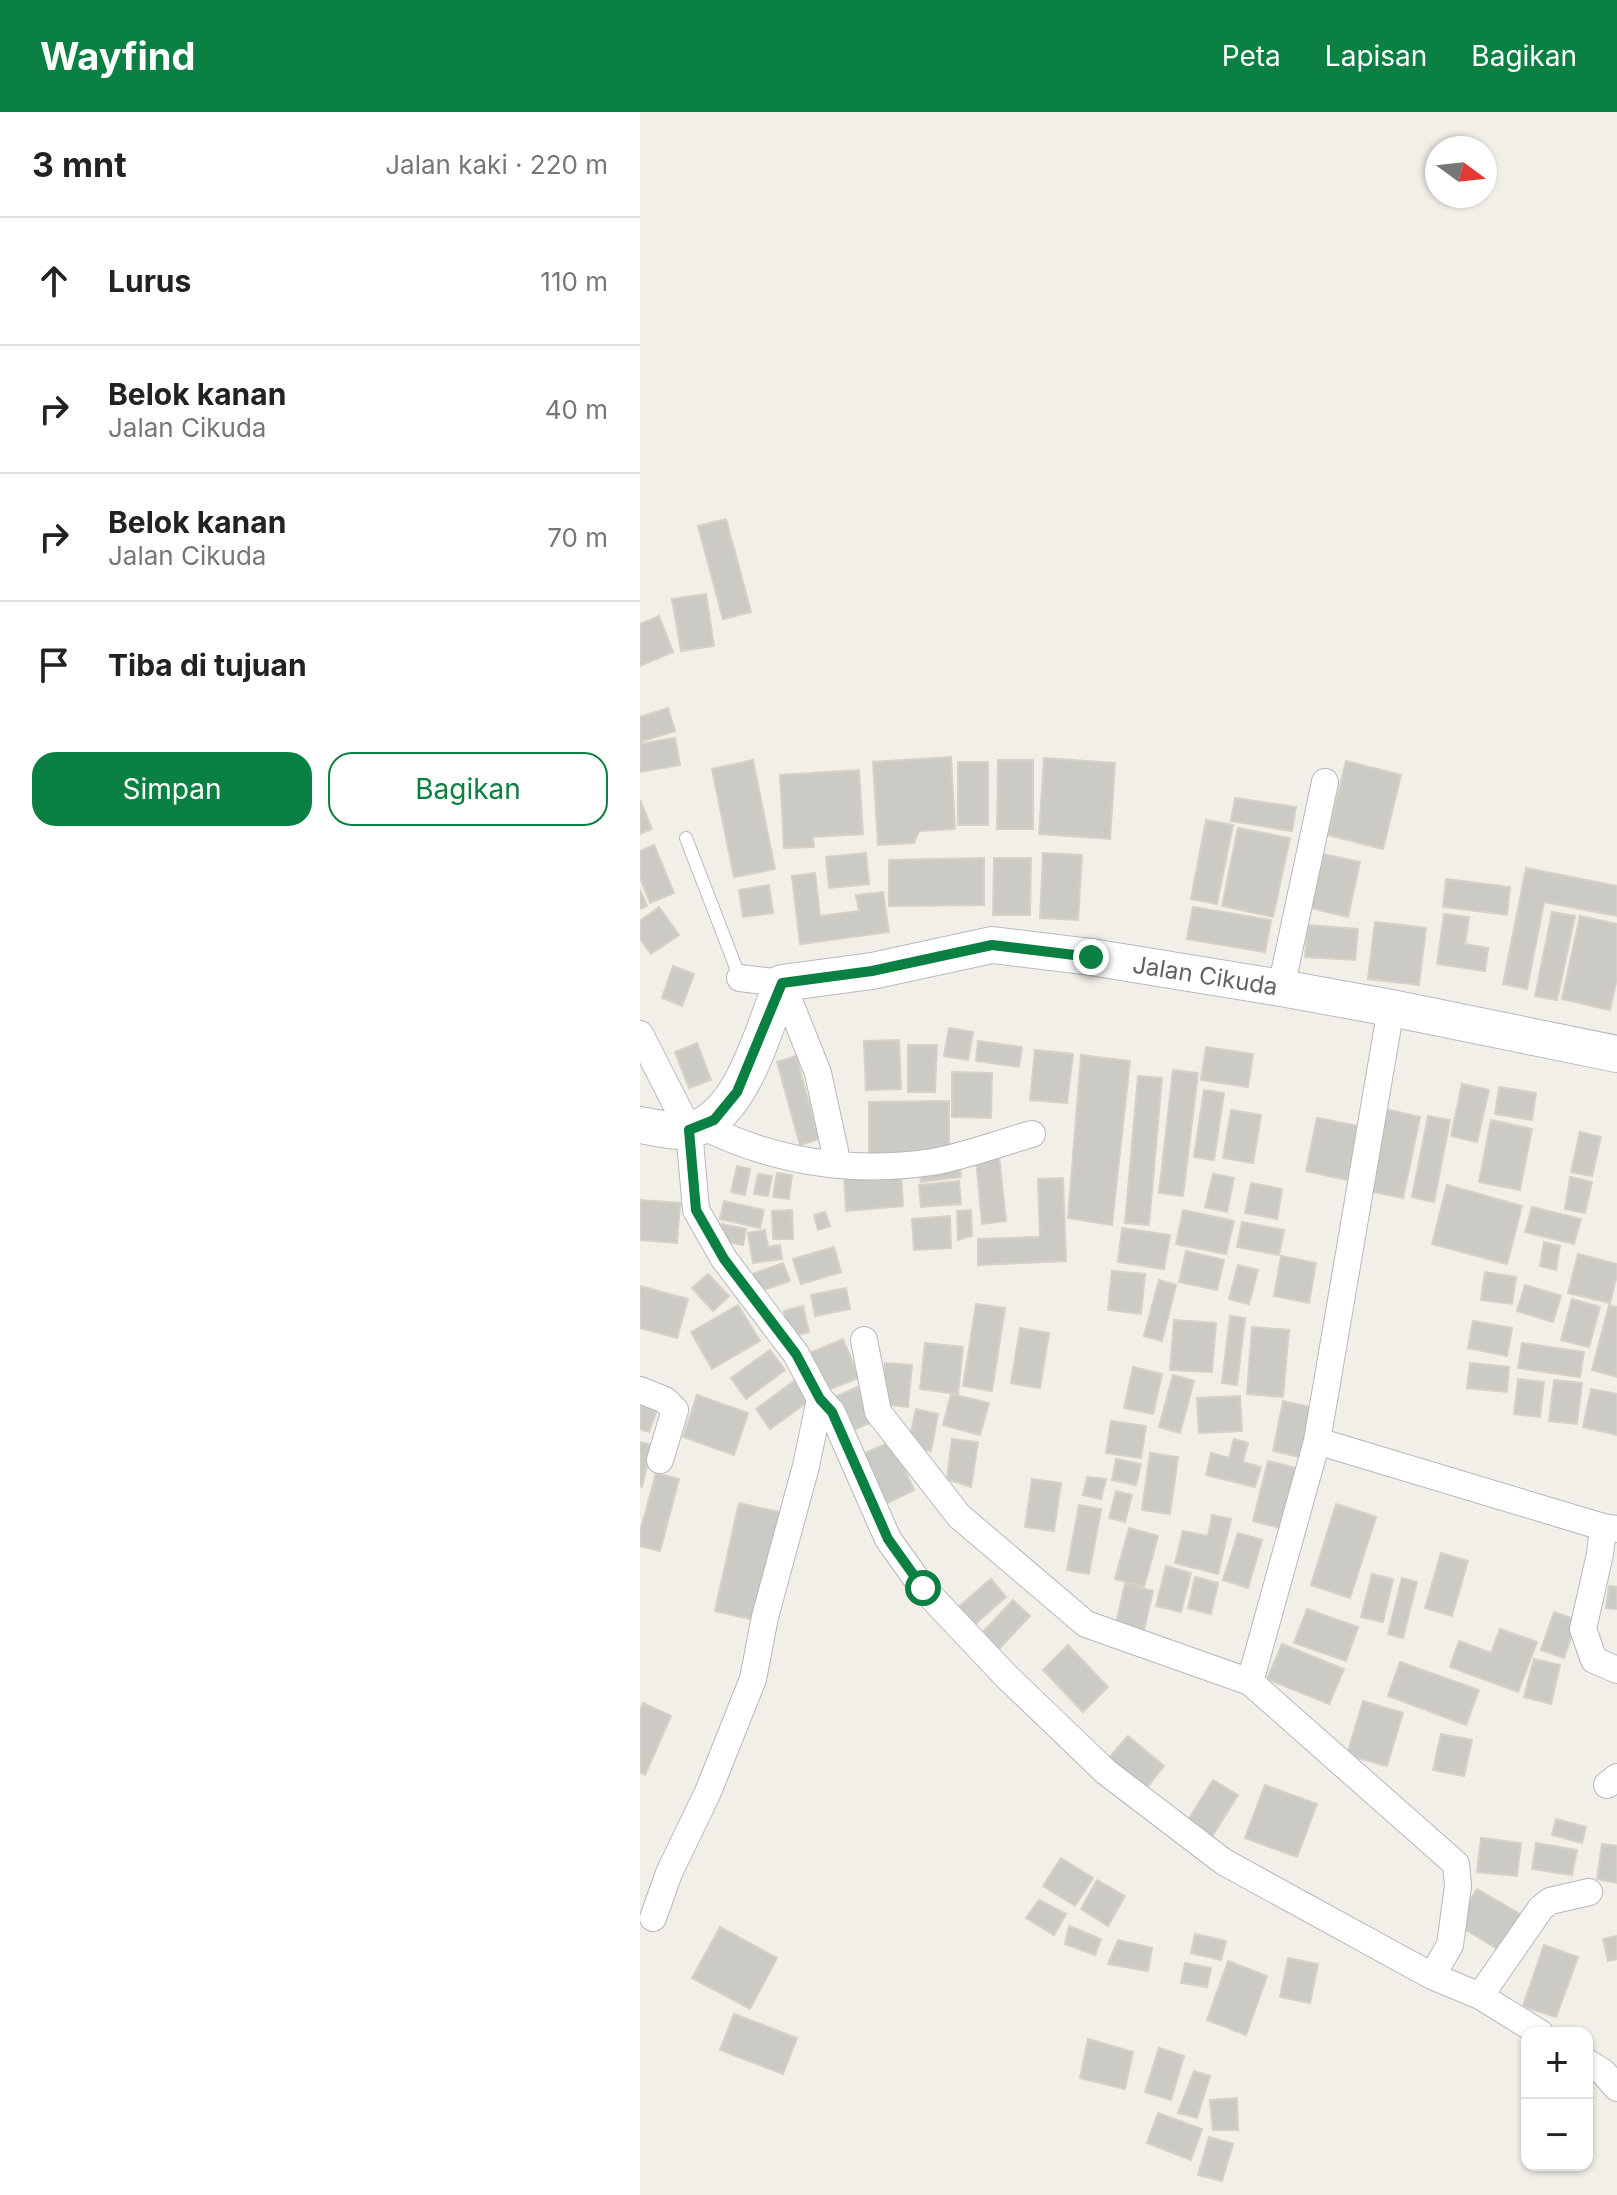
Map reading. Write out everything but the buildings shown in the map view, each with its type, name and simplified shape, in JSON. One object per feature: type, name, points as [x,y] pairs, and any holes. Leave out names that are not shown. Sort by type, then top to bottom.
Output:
[{"type":"street","points":[[1281,988],[1325,782]]},
{"type":"street","name":"Jalan Cikuda","points":[[782,983],[872,971],[992,945],[1091,957],[1281,988],[1617,1054]]},
{"type":"street","points":[[740,978],[782,983]]},
{"type":"street","points":[[695,1128],[714,1120],[737,1092],[782,983]]},
{"type":"street","points":[[782,983],[818,1073],[835,1151]]},
{"type":"street","points":[[1250,1682],[1317,1441],[1391,1008]]},
{"type":"street","points":[[640,1034],[695,1128],[696,1210],[724,1259],[796,1354],[820,1399],[832,1412],[888,1539],[923,1588],[1006,1676],[1106,1772],[1224,1862],[1432,1976],[1480,1996],[1530,2027]]},
{"type":"street","points":[[640,1125],[664,1129],[695,1128],[819,1165],[871,1169],[935,1161],[1032,1134]]},
{"type":"street","points":[[864,1340],[878,1412],[959,1516],[1086,1624],[1250,1682],[1456,1864],[1458,1886],[1450,1945],[1432,1976]]},
{"type":"street","points":[[640,1390],[665,1400],[675,1410],[660,1460]]},
{"type":"street","points":[[653,1918],[669,1873],[708,1792],[753,1679],[765,1617],[806,1466],[820,1399]]},
{"type":"street","points":[[1317,1441],[1610,1528],[1600,1554],[1583,1629],[1594,1660],[1617,1670]]},
{"type":"street","points":[[1480,1996],[1541,1908],[1550,1901],[1589,1892]]},
{"type":"street","points":[[1593,2066],[1617,2088]]},
{"type":"lane","points":[[686,838],[740,978]]},
{"type":"route","points":[[923,1588],[888,1539],[832,1412],[820,1399],[796,1354],[707,1232],[696,1210],[689,1130],[714,1120],[737,1092],[782,983],[872,971],[992,945],[1091,957]]}]
